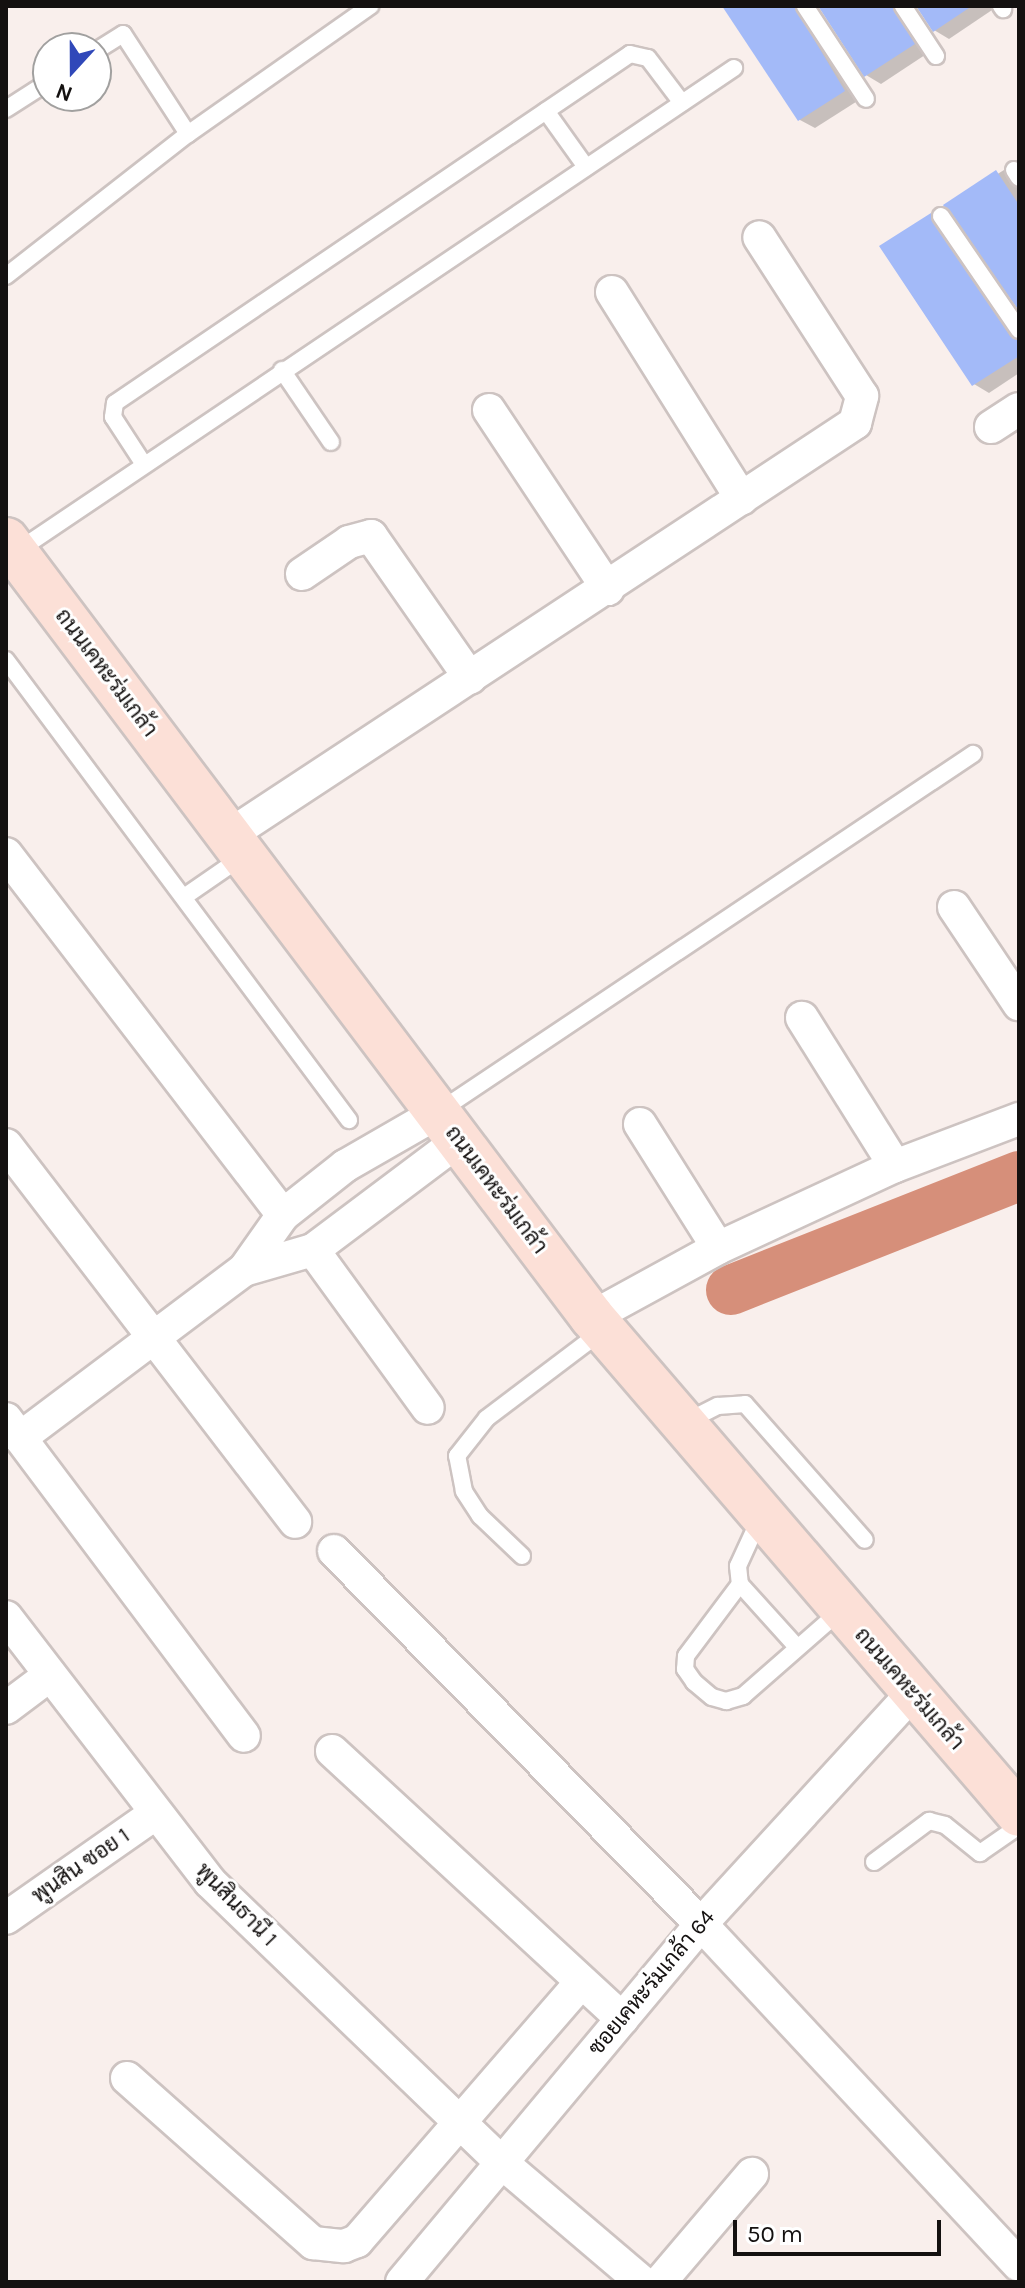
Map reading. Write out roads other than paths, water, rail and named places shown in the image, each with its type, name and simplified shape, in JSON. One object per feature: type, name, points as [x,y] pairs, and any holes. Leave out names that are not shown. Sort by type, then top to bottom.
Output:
[{"type":"street","points":[[235,846],[470,678],[855,423],[863,407],[852,377],[759,237]]},
{"type":"street","points":[[612,292],[742,499]]},
{"type":"street","points":[[991,427],[1019,409]]},
{"type":"street","points":[[489,410],[608,589]]},
{"type":"street","points":[[302,574],[349,542],[371,536],[470,678]]},
{"type":"street","name":"ถนนเคหะร่มเกล้า","points":[[11,546],[598,1324],[840,1611],[1019,1814]]},
{"type":"street","points":[[6,854],[283,1215]]},
{"type":"street","points":[[954,907],[1019,1004]]},
{"type":"street","points":[[802,1018],[895,1166]]},
{"type":"street","points":[[598,1324],[718,1248],[895,1166],[1019,1119]]},
{"type":"street","points":[[640,1124],[718,1248]]},
{"type":"street","points":[[244,1736],[13,1428],[152,1337],[244,1270],[283,1215],[345,1166],[447,1127]]},
{"type":"street","points":[[244,1270],[313,1250],[339,1230],[447,1127]]},
{"type":"street","points":[[6,1145],[295,1522]]},
{"type":"street","points":[[311,1193],[339,1230]]},
{"type":"street","points":[[313,1250],[428,1408]]},
{"type":"street","points":[[334,1551],[701,1924],[1019,2265]]},
{"type":"street","name":"พูนสินธานี 1","points":[[6,1617],[219,1891],[501,2162],[642,2282]]},
{"type":"street","points":[[6,1708],[50,1675]]},
{"type":"street","name":"ซอยเคหะร่มเกล้า 64","points":[[402,2282],[701,1924],[913,1693]]},
{"type":"street","points":[[332,1751],[622,2019]]},
{"type":"street","name":"พูนสิน ซอย 1","points":[[6,1918],[156,1813]]},
{"type":"street","points":[[127,2078],[313,2243],[327,2247],[357,2241],[581,1982]]},
{"type":"street","points":[[660,2282],[752,2174]]},
{"type":"lane","points":[[6,276],[188,134],[370,6]]},
{"type":"lane","points":[[805,6],[866,99]]},
{"type":"lane","points":[[903,6],[936,56]]},
{"type":"lane","points":[[112,41],[123,34],[188,134]]},
{"type":"lane","points":[[143,463],[113,417],[115,403],[546,111],[636,54],[648,58],[682,103]]},
{"type":"lane","points":[[11,546],[143,463],[734,68]]},
{"type":"lane","points":[[6,109],[32,92]]},
{"type":"lane","points":[[546,111],[586,167]]},
{"type":"lane","points":[[941,216],[1019,330]]},
{"type":"lane","points":[[282,370],[331,442]]},
{"type":"lane","points":[[6,660],[349,1120]]},
{"type":"lane","points":[[447,1127],[973,754]]},
{"type":"lane","points":[[184,897],[235,846]]},
{"type":"lane","points":[[522,1556],[480,1516],[464,1491],[457,1456],[487,1418],[598,1324]]},
{"type":"lane","points":[[682,1424],[718,1406],[745,1404],[865,1540]]},
{"type":"lane","points":[[761,1518],[738,1566],[740,1584],[796,1646]]},
{"type":"lane","points":[[740,1584],[686,1656],[685,1669],[694,1682],[712,1697],[726,1701],[743,1696],[796,1646],[840,1611]]},
{"type":"lane","points":[[874,1862],[929,1821],[945,1825],[980,1853],[1019,1826]]},
{"type":"waterway","points":[[731,1290],[1019,1176]]}]
